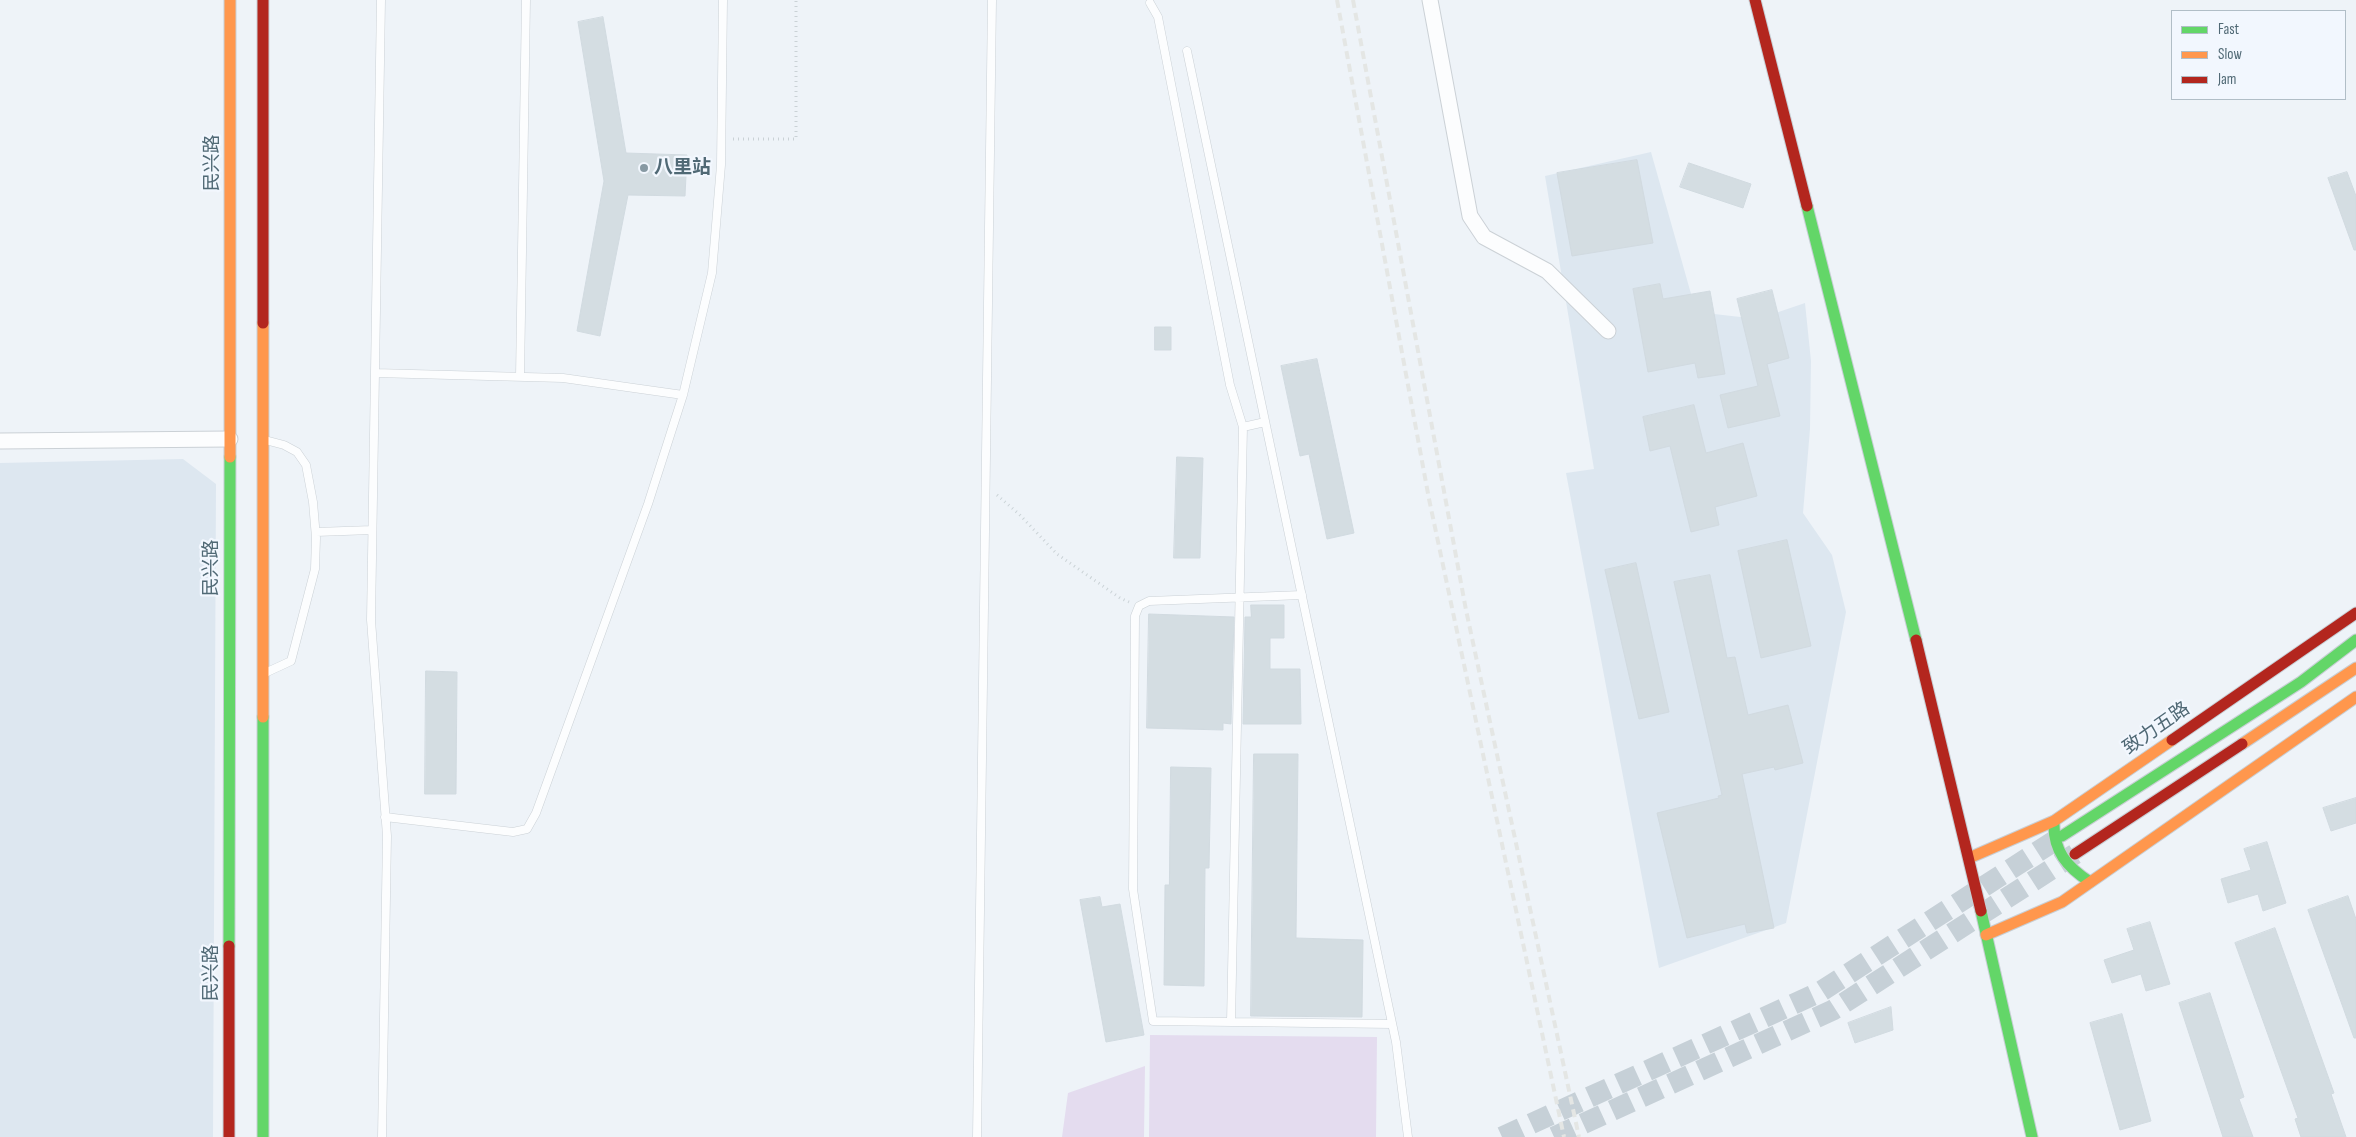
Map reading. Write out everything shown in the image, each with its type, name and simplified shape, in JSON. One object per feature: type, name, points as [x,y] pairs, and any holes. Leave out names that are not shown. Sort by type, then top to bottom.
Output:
[{"type":"street","name":"民兴路","points":[[229,1137],[234,439],[230,0]]},
{"type":"street","points":[[263,0],[260,439],[263,674],[263,1137]]},
{"type":"street","points":[[1430,0],[1470,216],[1484,236],[1547,271],[1608,331]]},
{"type":"street","points":[[1755,0],[1969,858],[2032,1137]]},
{"type":"street","points":[[0,440],[234,439]]},
{"type":"street","name":"致力五路","points":[[1969,858],[2054,821],[2356,613]]},
{"type":"street","points":[[2062,836],[2301,682],[2356,640]]},
{"type":"street","points":[[2076,854],[2356,668]]},
{"type":"street","points":[[1986,935],[2062,902],[2356,697]]},
{"type":"street","points":[[2054,821],[2052,834],[2060,857],[2069,868],[2090,882]]},
{"type":"lane","points":[[381,0],[370,620],[386,836],[382,1137]]},
{"type":"lane","points":[[520,377],[526,0]]},
{"type":"lane","points":[[385,817],[513,832],[527,829],[536,814],[637,532],[683,395],[712,273],[722,139],[723,0]]},
{"type":"lane","points":[[977,1137],[992,0]]},
{"type":"lane","points":[[1150,3],[1158,17],[1230,385],[1243,427],[1231,1022]]},
{"type":"lane","points":[[1187,51],[1392,1024],[1408,1137]]},
{"type":"lane","points":[[375,373],[563,378],[683,395]]},
{"type":"lane","points":[[1243,427],[1266,422]]},
{"type":"lane","points":[[260,439],[284,445],[297,452],[306,465],[316,532],[315,569],[291,661],[263,674]]},
{"type":"lane","points":[[316,532],[372,530]]},
{"type":"lane","points":[[1302,595],[1150,602],[1139,606],[1135,616],[1133,889],[1153,1021],[1392,1024]]},
{"type":"path","points":[[722,139],[796,139],[796,0]]},
{"type":"path","points":[[986,485],[1019,514],[1057,554],[1120,598],[1139,606]]},
{"type":"shaded area","points":[[1651,152],[1693,301],[1714,314],[1758,319],[1805,303],[1811,361],[1810,429],[1803,513],[1832,555],[1846,612],[1786,923],[1659,968],[1566,473],[1594,469],[1545,176]]},
{"type":"shaded area","points":[[183,459],[216,484],[213,1137],[0,1137],[0,463]]},
{"type":"shaded area","points":[[1150,1035],[1377,1037],[1376,1137],[1149,1137]]},
{"type":"shaded area","points":[[1145,1066],[1144,1137],[1062,1137],[1068,1093]]},
{"type":"building","name":"八里站","points":[[603,17],[626,153],[687,155],[685,196],[628,195],[600,336],[577,331],[604,181],[578,22]]},
{"type":"building","points":[[1637,160],[1653,243],[1572,256],[1557,173]]},
{"type":"building","points":[[1689,163],[1751,184],[1743,208],[1680,187]]},
{"type":"building","points":[[2347,172],[2356,196],[2356,250],[2354,250],[2328,178]]},
{"type":"building","points":[[1660,284],[1663,299],[1710,291],[1725,374],[1698,378],[1695,363],[1648,372],[1633,289]]},
{"type":"building","points":[[1772,290],[1789,358],[1767,364],[1780,416],[1728,428],[1720,395],[1758,386],[1737,299]]},
{"type":"building","points":[[1155,327],[1171,327],[1171,350],[1155,350]]},
{"type":"building","points":[[1317,359],[1354,533],[1327,539],[1309,454],[1300,456],[1281,366]]},
{"type":"building","points":[[1694,405],[1706,453],[1743,443],[1757,496],[1715,507],[1719,525],[1691,532],[1670,446],[1650,451],[1643,417]]},
{"type":"building","points":[[1177,457],[1203,458],[1200,558],[1174,558]]},
{"type":"building","points":[[1787,540],[1811,646],[1761,658],[1738,551]]},
{"type":"building","points":[[1636,563],[1669,712],[1639,719],[1605,570]]},
{"type":"building","points":[[1710,575],[1727,658],[1735,657],[1748,715],[1788,705],[1803,763],[1775,770],[1774,767],[1742,774],[1774,928],[1747,933],[1745,924],[1687,938],[1657,813],[1719,798],[1718,796],[1722,795],[1674,582]]},
{"type":"building","points":[[1251,605],[1284,605],[1284,638],[1270,638],[1270,669],[1300,669],[1301,724],[1243,724],[1245,617],[1251,617]]},
{"type":"building","points":[[1149,614],[1234,617],[1231,724],[1223,723],[1223,730],[1147,728]]},
{"type":"building","points":[[426,671],[457,672],[456,794],[425,794]]},
{"type":"building","points":[[1254,754],[1298,754],[1296,938],[1363,940],[1362,1017],[1251,1016]]},
{"type":"building","points":[[1171,767],[1211,768],[1209,868],[1205,868],[1204,986],[1164,985],[1165,885],[1169,885]]},
{"type":"building","points":[[2356,798],[2356,823],[2331,831],[2323,808]]},
{"type":"building","points":[[2267,842],[2286,903],[2263,911],[2258,894],[2228,903],[2221,879],[2251,870],[2244,849]]},
{"type":"building","points":[[2348,896],[2356,919],[2356,1038],[2354,1038],[2308,910]]},
{"type":"building","points":[[1100,897],[1102,907],[1120,904],[1144,1035],[1106,1042],[1080,900]]},
{"type":"building","points":[[2150,922],[2170,984],[2146,991],[2141,974],[2112,983],[2104,960],[2134,950],[2127,929]]},
{"type":"building","points":[[2275,928],[2334,1093],[2331,1094],[2346,1137],[2301,1137],[2295,1119],[2298,1118],[2235,943]]},
{"type":"building","points":[[2210,993],[2244,1097],[2239,1099],[2253,1137],[2223,1137],[2179,1003]]},
{"type":"building","points":[[1891,1007],[1893,1030],[1855,1043],[1848,1023]]},
{"type":"building","points":[[2122,1014],[2151,1121],[2120,1130],[2090,1023]]},
{"type":"tunnel","points":[[1502,1137],[1820,992],[2062,836]]},
{"type":"tunnel","points":[[1554,1137],[1833,1010],[2075,854]]},
{"type":"railway","points":[[1337,0],[1429,499],[1564,1137]]},
{"type":"railway","points":[[1353,0],[1466,610],[1579,1137]]},
{"type":"traffic: fast","points":[[1807,206],[1916,640]]},
{"type":"traffic: fast","points":[[229,946],[230,457]]},
{"type":"traffic: fast","points":[[2062,836],[2301,682],[2356,640]]},
{"type":"traffic: fast","points":[[263,717],[263,1137]]},
{"type":"traffic: fast","points":[[2054,822],[2056,842],[2063,857],[2068,864],[2090,882]]},
{"type":"traffic: fast","points":[[1981,911],[2032,1137]]},
{"type":"traffic: slow","points":[[230,0],[230,457]]},
{"type":"traffic: slow","points":[[263,323],[263,717]]},
{"type":"traffic: slow","points":[[2242,744],[2356,668]]},
{"type":"traffic: slow","points":[[1986,935],[2062,902],[2356,697]]},
{"type":"traffic: slow","points":[[1969,858],[2054,821],[2172,740]]},
{"type":"traffic: jam","points":[[263,0],[263,323]]},
{"type":"traffic: jam","points":[[1755,0],[1807,206]]},
{"type":"traffic: jam","points":[[2172,740],[2356,613]]},
{"type":"traffic: jam","points":[[1916,640],[1981,911]]},
{"type":"traffic: jam","points":[[2075,854],[2242,744]]},
{"type":"traffic: jam","points":[[229,946],[229,1137]]},
{"type":"place","name":"八里站","points":[[644,168]]}]
